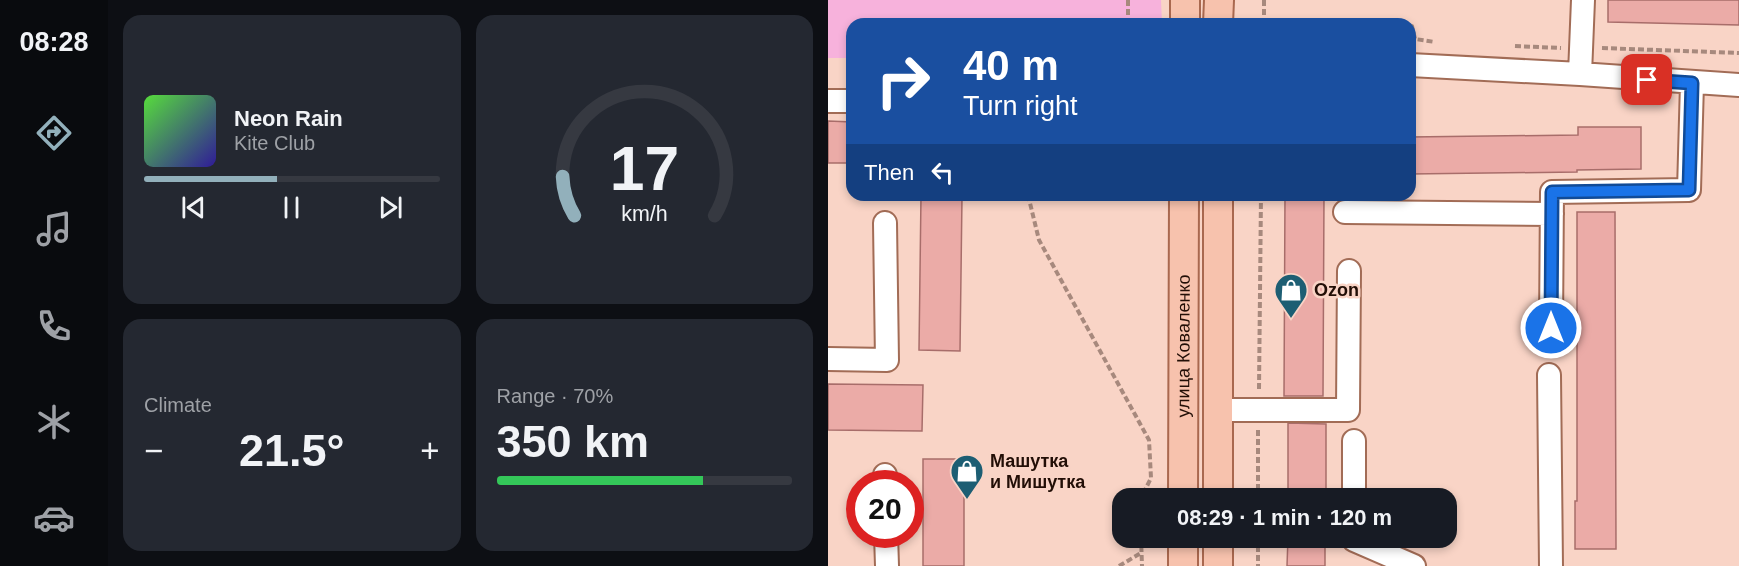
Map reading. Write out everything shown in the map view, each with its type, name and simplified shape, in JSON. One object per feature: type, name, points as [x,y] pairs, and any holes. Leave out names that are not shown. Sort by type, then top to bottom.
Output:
[{"type":"main road","points":[[1185,0],[1185,18]]},
{"type":"main road","points":[[1218,18],[1219,0]]},
{"type":"main road","name":"улица Коваленко","points":[[1183,488],[1184,201]]},
{"type":"main road","name":"улица Коваленко","points":[[1218,201],[1218,488]]},
{"type":"main road","points":[[1183,548],[1183,566]]},
{"type":"main road","points":[[1218,548],[1218,566]]},
{"type":"lane","points":[[1580,74],[1583,0]]},
{"type":"lane","points":[[1416,65],[1739,85]]},
{"type":"lane","points":[[1551,328],[1552,192],[1689,190],[1692,83]]},
{"type":"lane","points":[[828,101],[846,101]]},
{"type":"lane","points":[[1345,213],[1551,214]]},
{"type":"lane","points":[[828,359],[887,360],[885,223]]},
{"type":"lane","points":[[1218,410],[1348,410],[1349,271]]},
{"type":"lane","points":[[1549,375],[1551,566]]},
{"type":"lane","points":[[1354,441],[1354,488]]},
{"type":"lane","points":[[886,548],[887,566]]},
{"type":"lane","points":[[1372,548],[1414,566]]},
{"type":"path","points":[[1128,0],[1128,18]]},
{"type":"path","points":[[1264,0],[1264,18]]},
{"type":"path","points":[[1416,39],[1439,42]]},
{"type":"path","points":[[1510,46],[1567,48]]},
{"type":"path","points":[[1595,48],[1739,53]]},
{"type":"path","points":[[1029,201],[1039,240],[1149,440],[1151,478],[1146,488]]},
{"type":"path","points":[[1258,488],[1261,201]]},
{"type":"path","points":[[1142,548],[1142,566]]},
{"type":"path","points":[[1258,548],[1258,566]]},
{"type":"path","points":[[1119,566],[1142,552]]},
{"type":"shaded area","points":[[828,0],[1161,0],[1162,18],[846,18],[846,58],[828,58]]},
{"type":"building","points":[[1608,0],[1739,0],[1739,25],[1608,22]]},
{"type":"building","points":[[828,121],[846,122],[846,163],[828,163]]},
{"type":"building","points":[[1578,127],[1641,127],[1641,169],[1416,174],[1416,137],[1578,135]]},
{"type":"building","points":[[921,201],[962,201],[960,351],[919,350]]},
{"type":"building","points":[[1285,201],[1324,201],[1323,396],[1284,396]]},
{"type":"building","points":[[1577,212],[1615,212],[1616,549],[1575,549]]},
{"type":"building","points":[[828,384],[923,385],[922,431],[828,430]]},
{"type":"building","points":[[1288,423],[1326,424],[1326,488],[1288,488]]},
{"type":"building","points":[[923,459],[964,459],[964,566],[923,566]]},
{"type":"building","points":[[1288,548],[1325,548],[1325,566],[1287,566]]},
{"type":"place","name":"Ozon","points":[[1291,319]]},
{"type":"place","name":"Машутка и Мишутка","points":[[967,500]]},
{"type":"route","points":[[1551,328],[1552,192],[1689,190],[1692,83],[1647,80]]}]
